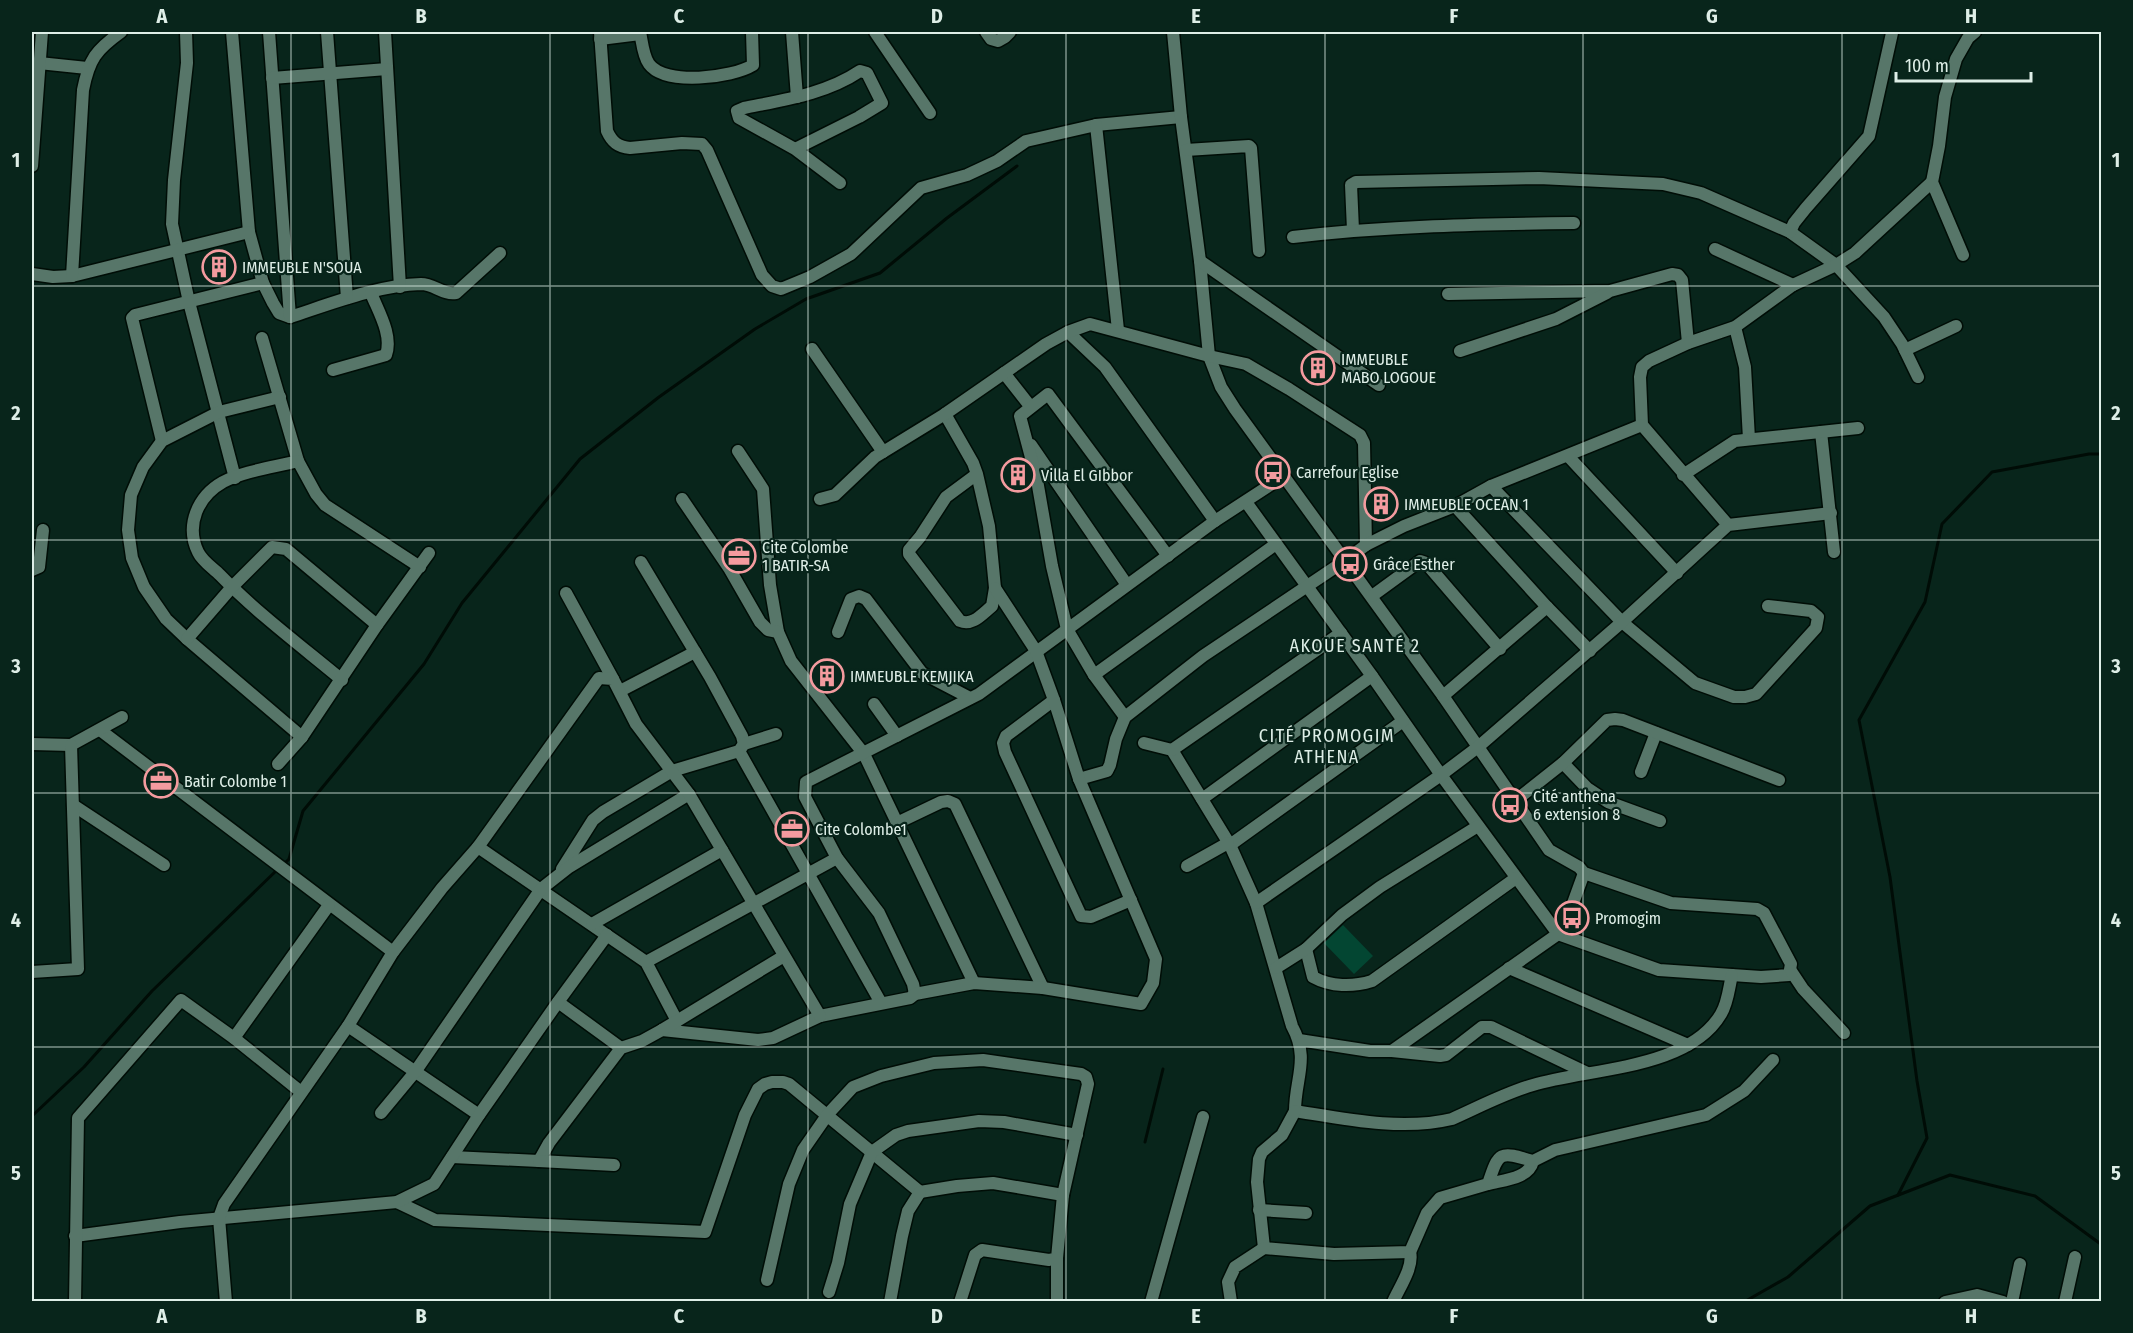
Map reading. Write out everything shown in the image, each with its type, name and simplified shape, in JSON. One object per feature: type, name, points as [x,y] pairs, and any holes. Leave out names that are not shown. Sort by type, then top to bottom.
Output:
[{"type":"street","points":[[32,166],[37,59],[42,32]]},
{"type":"street","points":[[72,276],[83,90],[87,68],[105,43],[121,32]]},
{"type":"street","points":[[186,32],[187,63],[174,180],[172,224],[189,302],[235,478]]},
{"type":"street","points":[[231,32],[249,232],[263,283],[279,313],[290,317],[347,298],[423,284],[443,293],[456,293],[500,253]]},
{"type":"street","points":[[268,32],[290,317]]},
{"type":"street","points":[[327,32],[347,298]]},
{"type":"street","points":[[385,32],[400,287]]},
{"type":"street","points":[[752,32],[753,65],[737,71],[698,79],[671,75],[649,64],[640,33],[600,35],[607,132],[621,148],[682,142],[702,144],[707,150],[762,275],[772,286],[781,289],[810,277],[851,254],[921,188],[967,175],[997,161],[1026,141],[1095,125],[1181,117]]},
{"type":"street","points":[[792,32],[797,97]]},
{"type":"street","points":[[875,32],[930,113]]},
{"type":"street","points":[[986,32],[991,39],[998,41],[1010,32]]},
{"type":"street","points":[[1173,32],[1209,356],[1221,387],[1230,402],[1372,596],[1549,850],[1579,867],[1584,873],[1671,903],[1757,909],[1764,913],[1791,964],[1791,972],[1844,1033]]},
{"type":"street","points":[[1963,255],[1932,182],[1945,97],[1956,59],[1968,38],[1975,32]]},
{"type":"street","points":[[1790,232],[1806,208],[1869,136],[1892,33]]},
{"type":"street","points":[[37,59],[87,68]]},
{"type":"street","points":[[272,78],[387,69]]},
{"type":"street","points":[[795,149],[882,104],[867,73],[860,71],[844,82],[797,97],[737,111],[739,118],[795,149],[840,183]]},
{"type":"street","points":[[1095,125],[1118,330]]},
{"type":"street","points":[[1185,150],[1250,146],[1259,251]]},
{"type":"street","points":[[1353,230],[1350,193],[1351,185],[1356,182],[1539,178],[1663,184],[1701,193],[1790,232],[1836,265],[1884,317],[1905,350],[1918,377]]},
{"type":"street","points":[[1728,525],[1642,425],[1640,377],[1642,367],[1649,361],[1688,343],[1735,327],[1792,285],[1836,265],[1855,253],[1932,182]]},
{"type":"street","points":[[1293,237],[1353,230],[1474,224],[1574,223]]},
{"type":"street","points":[[32,274],[53,277],[72,276],[249,232]]},
{"type":"street","points":[[1715,249],[1792,285]]},
{"type":"street","points":[[1200,261],[1379,385]]},
{"type":"street","points":[[1460,351],[1556,319],[1610,291],[1672,274],[1678,275],[1682,280],[1688,343]]},
{"type":"street","points":[[162,441],[132,318],[135,315],[263,283]]},
{"type":"street","points":[[1448,294],[1610,291]]},
{"type":"street","points":[[333,370],[386,355],[389,346],[387,336],[371,293]]},
{"type":"street","points":[[820,499],[835,495],[875,457],[945,414],[1004,373],[1068,332],[1090,324],[1246,364],[1360,435],[1364,443],[1366,544]]},
{"type":"street","points":[[1905,350],[1956,326]]},
{"type":"street","points":[[1735,327],[1745,367],[1749,440]]},
{"type":"street","points":[[1068,332],[1105,367],[1215,521]]},
{"type":"street","points":[[262,338],[298,461],[316,494],[326,505],[420,567]]},
{"type":"street","points":[[812,349],[883,452]]},
{"type":"street","points":[[1004,373],[1030,406]]},
{"type":"street","points":[[1125,717],[1095,675],[1067,629],[1052,566],[1037,480],[1020,416],[1030,406],[1048,394],[1168,556]]},
{"type":"street","points":[[280,397],[219,412],[162,441],[142,467],[131,495],[128,530],[132,558],[144,587],[166,619],[302,737]]},
{"type":"street","points":[[945,414],[973,463],[977,474],[989,526],[995,588],[992,606],[970,623],[960,621],[909,550],[946,496],[977,474]]},
{"type":"street","points":[[1079,779],[1107,771],[1125,717],[1203,656],[1346,560],[1366,544],[1455,506],[1491,486],[1642,425]]},
{"type":"street","points":[[1683,475],[1735,441],[1858,428]]},
{"type":"street","points":[[1821,432],[1834,552]]},
{"type":"street","points":[[1024,435],[1126,585]]},
{"type":"street","points":[[738,451],[763,489],[770,585],[778,632],[791,661],[864,754],[974,983]]},
{"type":"street","points":[[1568,456],[1677,573]]},
{"type":"street","points":[[298,461],[235,478],[213,489],[201,501],[194,516],[193,536],[198,553],[232,588],[342,680]]},
{"type":"street","points":[[915,994],[913,984],[879,913],[837,858],[805,797],[806,782],[979,694],[1215,521],[1284,476]]},
{"type":"street","points":[[1491,486],[1622,622],[1695,683],[1734,697],[1756,694],[1816,628],[1818,617],[1811,611],[1768,606]]},
{"type":"street","points":[[682,499],[729,568],[760,622],[768,630],[778,632]]},
{"type":"street","points":[[1246,502],[1558,934],[1659,970],[1761,977],[1789,975],[1791,972]]},
{"type":"street","points":[[1455,506],[1590,651]]},
{"type":"street","points":[[1256,903],[1478,747],[1590,651],[1728,525],[1831,513]]},
{"type":"street","points":[[32,570],[39,567],[43,530]]},
{"type":"street","points":[[1095,675],[1276,544]]},
{"type":"street","points":[[187,639],[272,547],[286,549],[377,625]]},
{"type":"street","points":[[278,764],[302,737],[377,625],[429,553]]},
{"type":"street","points":[[1372,596],[1420,561],[1426,563],[1500,649]]},
{"type":"street","points":[[641,562],[742,736],[741,748],[808,874],[881,1003]]},
{"type":"street","points":[[662,1030],[758,1040],[773,1038],[820,1016],[974,983],[1043,988],[1141,1004],[1153,983],[1156,959],[1079,779],[1036,651],[995,588]]},
{"type":"street","points":[[567,592],[636,723],[689,794],[820,1016]]},
{"type":"street","points":[[838,632],[852,599],[859,596],[866,599],[922,673],[970,698]]},
{"type":"street","points":[[1443,696],[1547,607]]},
{"type":"street","points":[[1172,750],[1341,633]]},
{"type":"street","points":[[620,692],[695,652]]},
{"type":"street","points":[[1202,799],[1372,676]]},
{"type":"street","points":[[226,1302],[219,1218],[224,1204],[348,1026],[393,952],[442,888],[478,847],[599,678],[613,679]]},
{"type":"street","points":[[1054,700],[1006,736],[1003,743],[1005,752],[1081,916],[1091,917],[1131,900]]},
{"type":"street","points":[[874,704],[897,736]]},
{"type":"street","points":[[32,744],[71,745],[122,717]]},
{"type":"street","points":[[1515,801],[1563,763],[1607,720],[1615,718],[1779,780]]},
{"type":"street","points":[[1187,866],[1229,844],[1403,721]]},
{"type":"street","points":[[100,730],[393,952]]},
{"type":"street","points":[[1641,772],[1656,733]]},
{"type":"street","points":[[558,875],[593,820],[603,812],[672,771],[776,734]]},
{"type":"street","points":[[1144,743],[1172,750],[1229,844],[1256,903],[1292,1026],[1299,1040],[1302,1065],[1295,1111],[1282,1135],[1262,1152],[1259,1159],[1257,1182],[1264,1248]]},
{"type":"street","points":[[32,972],[78,969],[71,745]]},
{"type":"street","points":[[1563,763],[1587,788],[1608,802],[1660,821]]},
{"type":"street","points":[[381,1113],[416,1072],[541,889],[569,867],[689,794]]},
{"type":"street","points":[[897,823],[941,802],[948,801],[955,804],[1043,988]]},
{"type":"street","points":[[73,805],[164,865]]},
{"type":"street","points":[[1276,968],[1306,949],[1342,915],[1380,887],[1478,826]]},
{"type":"street","points":[[478,847],[646,962],[677,1021]]},
{"type":"street","points":[[592,924],[722,850]]},
{"type":"street","points":[[646,962],[837,858]]},
{"type":"street","points":[[1392,1051],[1558,934],[1568,917],[1584,873]]},
{"type":"street","points":[[1306,949],[1313,977],[1324,983],[1358,986],[1371,981],[1516,878]]},
{"type":"street","points":[[234,1038],[329,905]]},
{"type":"street","points":[[75,1236],[219,1218],[397,1202],[434,1185],[479,1115],[607,935]]},
{"type":"street","points":[[539,1161],[549,1143],[621,1048],[642,1041],[662,1030],[784,956]]},
{"type":"street","points":[[1509,968],[1688,1045]]},
{"type":"street","points":[[1295,1111],[1386,1123],[1442,1121],[1452,1119],[1527,1087],[1587,1072],[1657,1060],[1688,1045],[1714,1025],[1725,1007],[1732,975]]},
{"type":"street","points":[[75,1302],[78,1118],[181,1000],[234,1038],[301,1092]]},
{"type":"street","points":[[558,1002],[621,1048]]},
{"type":"street","points":[[348,1026],[479,1115]]},
{"type":"street","points":[[1299,1040],[1370,1051],[1440,1056],[1482,1027],[1491,1027],[1587,1072]]},
{"type":"street","points":[[767,1280],[789,1184],[803,1150],[828,1114],[853,1087],[863,1082],[934,1064],[983,1060],[1081,1074],[1086,1077],[1088,1084],[1063,1195],[1057,1258],[1057,1302]]},
{"type":"street","points":[[1488,1184],[1496,1160],[1503,1156],[1512,1155],[1533,1161],[1556,1149],[1706,1115],[1744,1091],[1773,1060]]},
{"type":"street","points":[[397,1202],[435,1220],[705,1232],[745,1115],[758,1089],[772,1082],[789,1084],[920,1192]]},
{"type":"street","points":[[1151,1302],[1203,1117]]},
{"type":"street","points":[[829,1292],[838,1263],[850,1204],[872,1152],[896,1135],[908,1131],[979,1121],[1004,1122],[1077,1135]]},
{"type":"street","points":[[452,1156],[614,1165]]},
{"type":"street","points":[[1393,1302],[1408,1269],[1410,1252],[1427,1213],[1440,1198],[1523,1174],[1531,1167],[1533,1161]]},
{"type":"street","points":[[891,1302],[908,1210],[920,1192],[993,1183],[1063,1195]]},
{"type":"street","points":[[1259,1210],[1306,1213]]},
{"type":"street","points":[[1231,1302],[1228,1282],[1235,1267],[1264,1248],[1334,1254],[1410,1252]]},
{"type":"street","points":[[960,1302],[978,1251],[1049,1260],[1057,1258]]},
{"type":"street","points":[[2064,1302],[2075,1257]]},
{"type":"street","points":[[2012,1302],[2020,1264]]},
{"type":"street","points":[[1945,1302],[1978,1298],[2003,1302]]},
{"type":"green space","points":[[1343,925],[1373,956],[1354,974],[1324,943]]},
{"type":"waterway","points":[[283,865],[289,859],[303,811],[424,664],[462,603],[580,459],[659,397],[755,329],[806,299],[880,273],[947,218],[1017,166]]},
{"type":"waterway","points":[[1898,1195],[1927,1138],[1917,1081],[1890,877],[1859,720],[1925,602],[1942,524],[1992,472],[2089,454],[2102,454]]},
{"type":"waterway","points":[[32,1116],[84,1067],[152,991],[278,869]]},
{"type":"waterway","points":[[1145,1142],[1163,1069]]},
{"type":"waterway","points":[[1744,1302],[1788,1277],[1870,1206],[1950,1175],[2035,1196],[2102,1245]]},
{"type":"place","name":"IMMEUBLE N'SOUA","points":[[219,267]]},
{"type":"place","name":"IMMEUBLE MABO LOGOUE","points":[[1318,368]]},
{"type":"place","name":"Carrefour Eglise","points":[[1273,472]]},
{"type":"place","name":"Villa El GIbbor","points":[[1018,475]]},
{"type":"place","name":"IMMEUBLE OCEAN 1","points":[[1381,504]]},
{"type":"place","name":"Cite Colombe 1 BATIR-SA","points":[[739,556]]},
{"type":"place","name":"Grâce Esther","points":[[1350,564]]},
{"type":"place","name":"IMMEUBLE KEMJIKA","points":[[827,676]]},
{"type":"place","name":"Batir Colombe 1","points":[[161,781]]},
{"type":"place","name":"Cité anthena 6 extension 8","points":[[1510,805]]},
{"type":"place","name":"Cite Colombe1","points":[[792,829]]},
{"type":"place","name":"Promogim","points":[[1572,918]]},
{"type":"district","name":"AKOUE SANTÉ 2","points":[[1355,646]]},
{"type":"district","name":"CITÉ PROMOGIM ATHENA","points":[[1327,746]]}]
